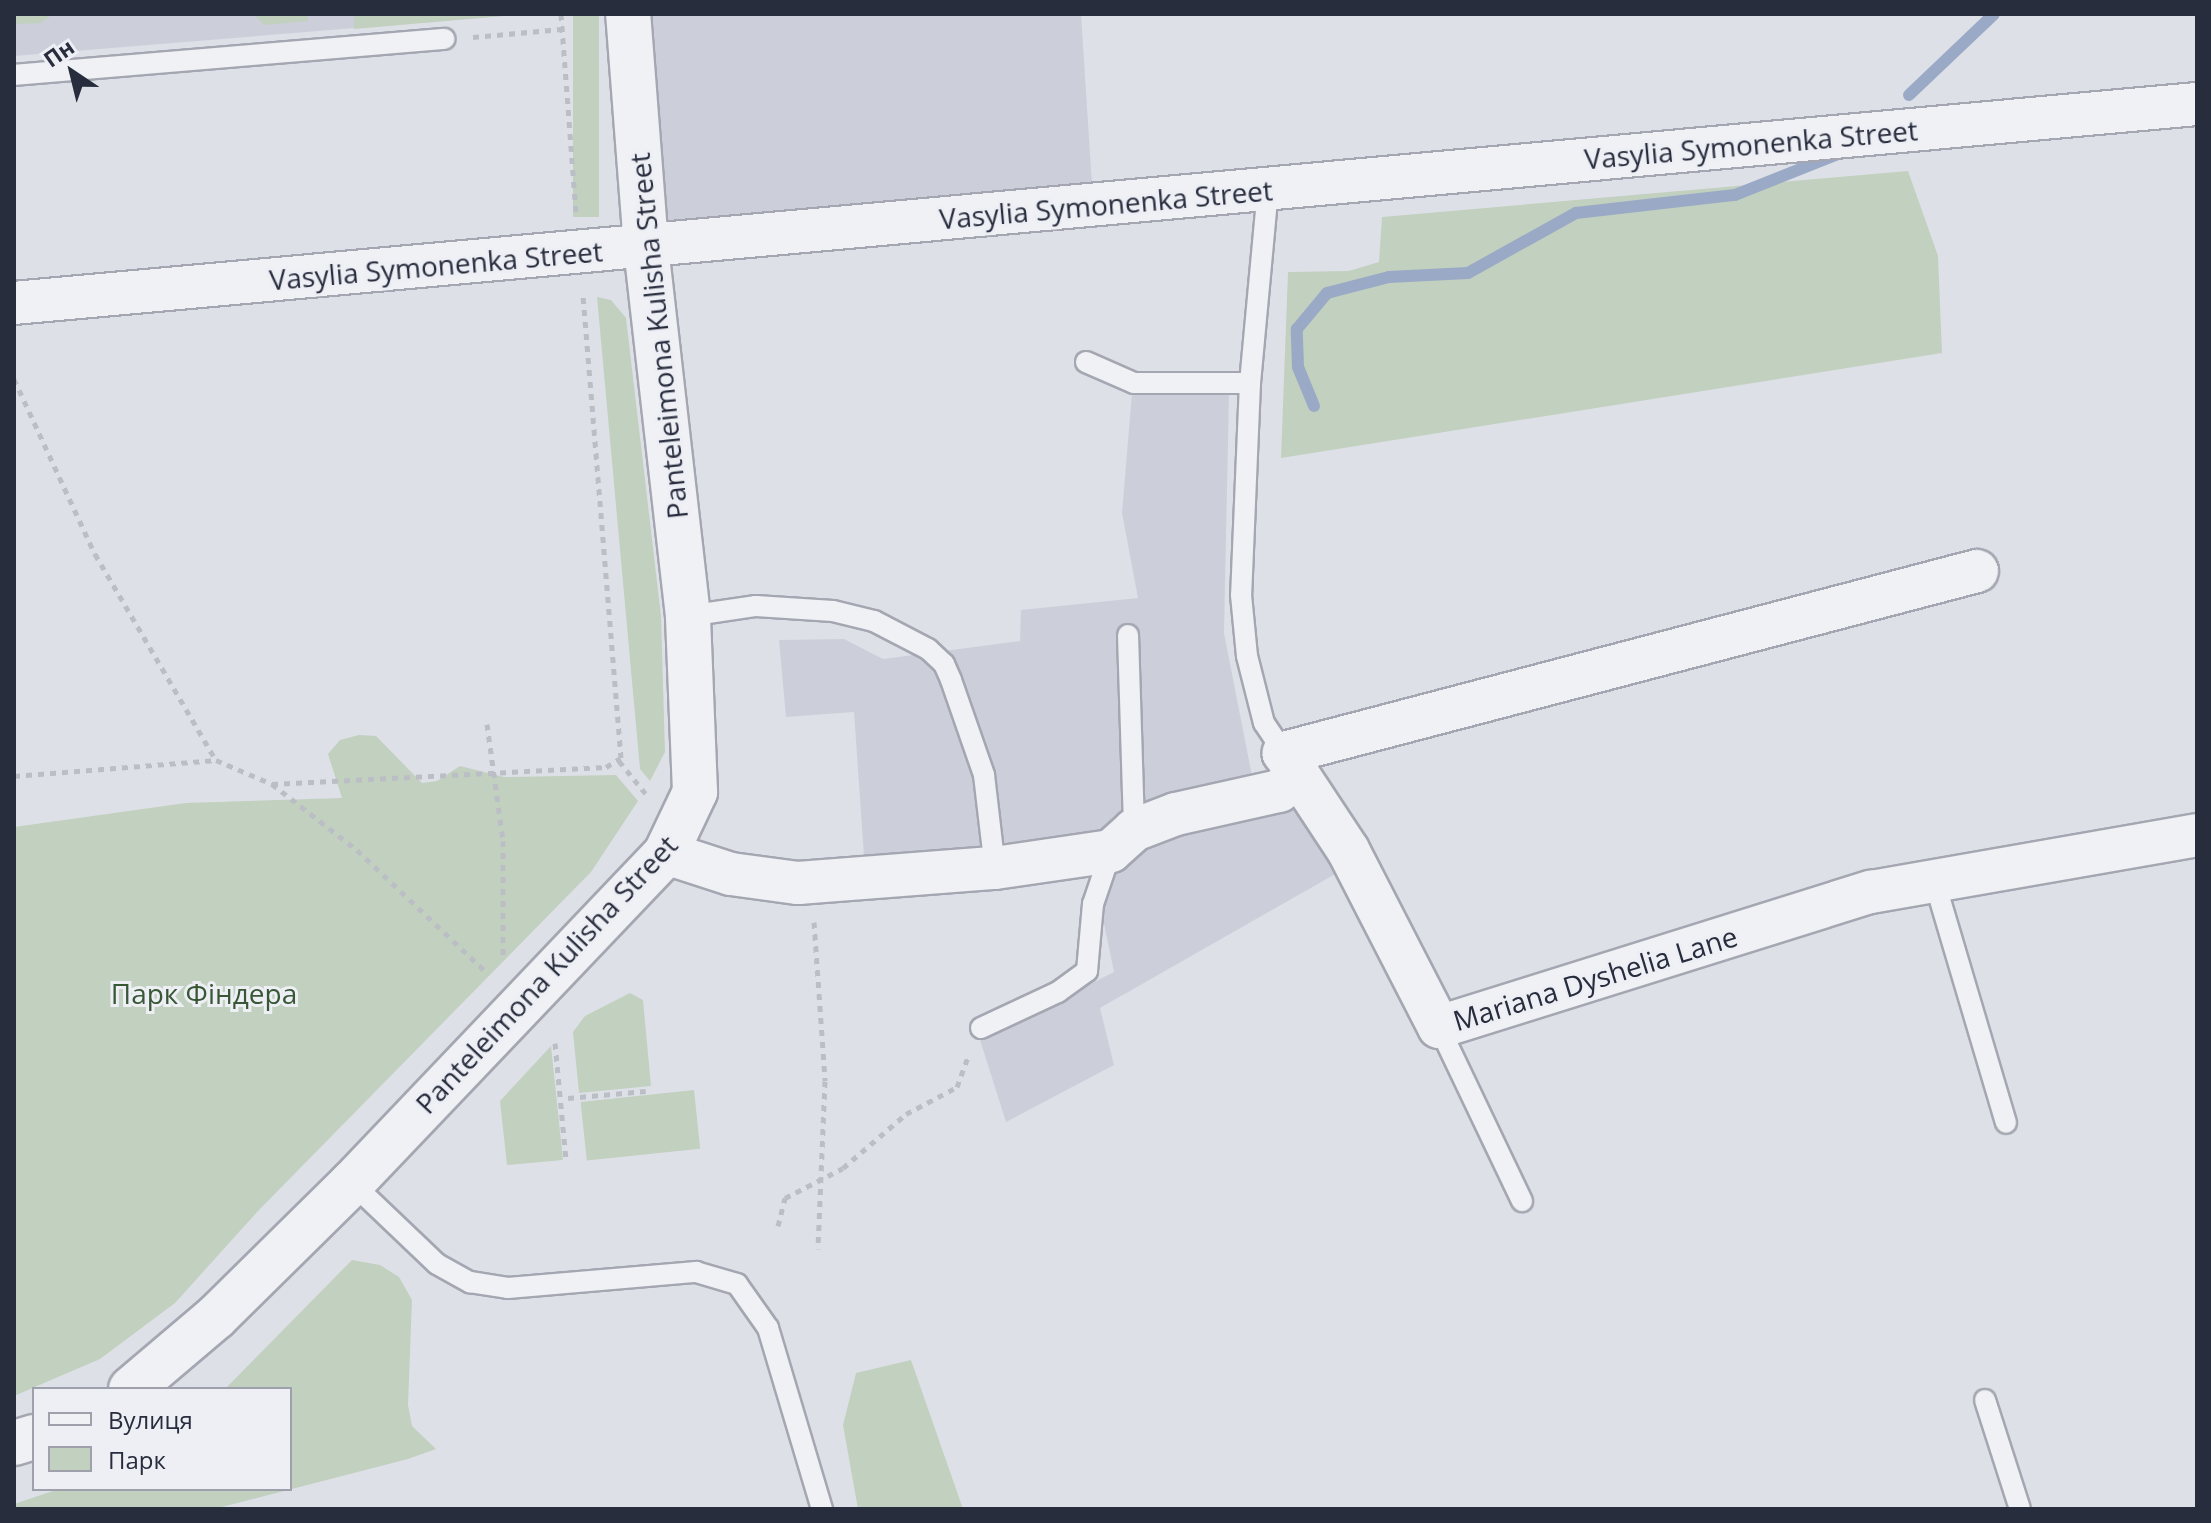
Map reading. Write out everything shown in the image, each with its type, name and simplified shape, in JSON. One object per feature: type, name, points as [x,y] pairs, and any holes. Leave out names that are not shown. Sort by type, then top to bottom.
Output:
[{"type":"street","name":"Panteleimona Kulisha Street","points":[[133,1387],[216,1317],[352,1183],[666,853],[695,792],[688,616],[646,246],[628,14]]},
{"type":"street","name":"Vasylia Symonenka Street","points":[[14,303],[2197,104]]},
{"type":"street","points":[[666,853],[731,874],[813,882],[995,868],[1123,840],[1176,814],[1279,791],[1291,764],[1977,571]]},
{"type":"street","name":"Mariana Dyshelia Lane","points":[[1291,764],[1348,850],[1439,1027],[1871,892],[2197,835]]},
{"type":"lane","points":[[14,75],[444,39]]},
{"type":"lane","points":[[1268,189],[1250,383],[1244,626],[1264,723],[1291,764]]},
{"type":"lane","points":[[1086,362],[1134,383],[1250,383]]},
{"type":"lane","points":[[688,616],[756,606],[833,611],[874,621],[928,649],[944,664],[984,775],[995,868]]},
{"type":"lane","points":[[981,1028],[1058,992],[1087,971],[1093,904],[1123,840],[1128,635]]},
{"type":"lane","points":[[1935,883],[2006,1123]]},
{"type":"lane","points":[[1439,1027],[1522,1201]]},
{"type":"lane","points":[[352,1183],[437,1264],[470,1282],[508,1288],[696,1272],[737,1284],[768,1328],[822,1509]]},
{"type":"lane","points":[[1985,1400],[2020,1509]]},
{"type":"path","points":[[272,784],[606,767],[619,761],[623,750],[561,14]]},
{"type":"path","points":[[444,39],[562,29]]},
{"type":"path","points":[[14,379],[95,554],[216,760]]},
{"type":"path","points":[[487,724],[491,773],[503,841],[502,972]]},
{"type":"path","points":[[14,776],[216,760],[272,784],[357,850],[488,974]]},
{"type":"path","points":[[813,882],[825,1081],[818,1249]]},
{"type":"path","points":[[778,1226],[785,1198],[843,1168],[906,1114],[957,1087],[981,1028]]},
{"type":"path","points":[[555,1043],[566,1160]]},
{"type":"path","points":[[568,1098],[646,1091]]},
{"type":"shaded area","points":[[14,14],[526,14],[14,56]]},
{"type":"shaded area","points":[[645,14],[1081,14],[1092,184],[661,225]]},
{"type":"shaded area","points":[[1132,393],[1229,394],[1224,633],[1252,776],[1302,793],[1344,869],[1100,1008],[1114,1065],[1006,1122],[980,1040],[1114,972],[1102,914],[1112,840],[907,857],[864,856],[854,712],[786,717],[779,640],[844,639],[883,659],[1020,641],[1021,610],[1138,598],[1122,513]]},
{"type":"green space","points":[[14,14],[53,14],[41,23],[14,24]]},
{"type":"green space","points":[[254,14],[307,14],[308,21],[264,25]]},
{"type":"green space","points":[[354,14],[526,14],[354,29]]},
{"type":"green space","points":[[573,14],[599,14],[599,217],[573,217]]},
{"type":"green space","points":[[1908,171],[1938,256],[1942,353],[1281,458],[1288,272],[1349,271],[1379,262],[1382,217]]},
{"type":"green space","points":[[597,297],[611,300],[626,318],[661,616],[665,752],[650,781],[640,769]]},
{"type":"green space","name":"Парк Фіндера","points":[[359,735],[376,736],[422,783],[437,781],[460,766],[504,777],[616,775],[638,801],[591,872],[258,1211],[175,1303],[100,1359],[14,1396],[14,827],[186,803],[342,798],[328,754],[340,740]]},
{"type":"green space","points":[[630,993],[643,1000],[651,1086],[579,1093],[573,1032],[585,1016]]},
{"type":"green space","points":[[551,1046],[563,1160],[507,1165],[500,1101]]},
{"type":"green space","points":[[694,1090],[700,1149],[587,1161],[581,1102]]},
{"type":"green space","points":[[352,1260],[380,1265],[399,1277],[412,1300],[408,1405],[412,1426],[436,1449],[292,1489],[292,1387],[227,1387]]},
{"type":"green space","points":[[911,1360],[963,1509],[858,1509],[843,1425],[856,1373]]},
{"type":"green space","points":[[53,1491],[284,1491],[214,1509],[14,1509],[14,1504]]},
{"type":"waterway","points":[[1909,95],[1994,14]]},
{"type":"waterway","points":[[1314,406],[1298,367],[1297,329],[1327,293],[1389,277],[1468,273],[1576,213],[1735,195],[1838,154]]}]
